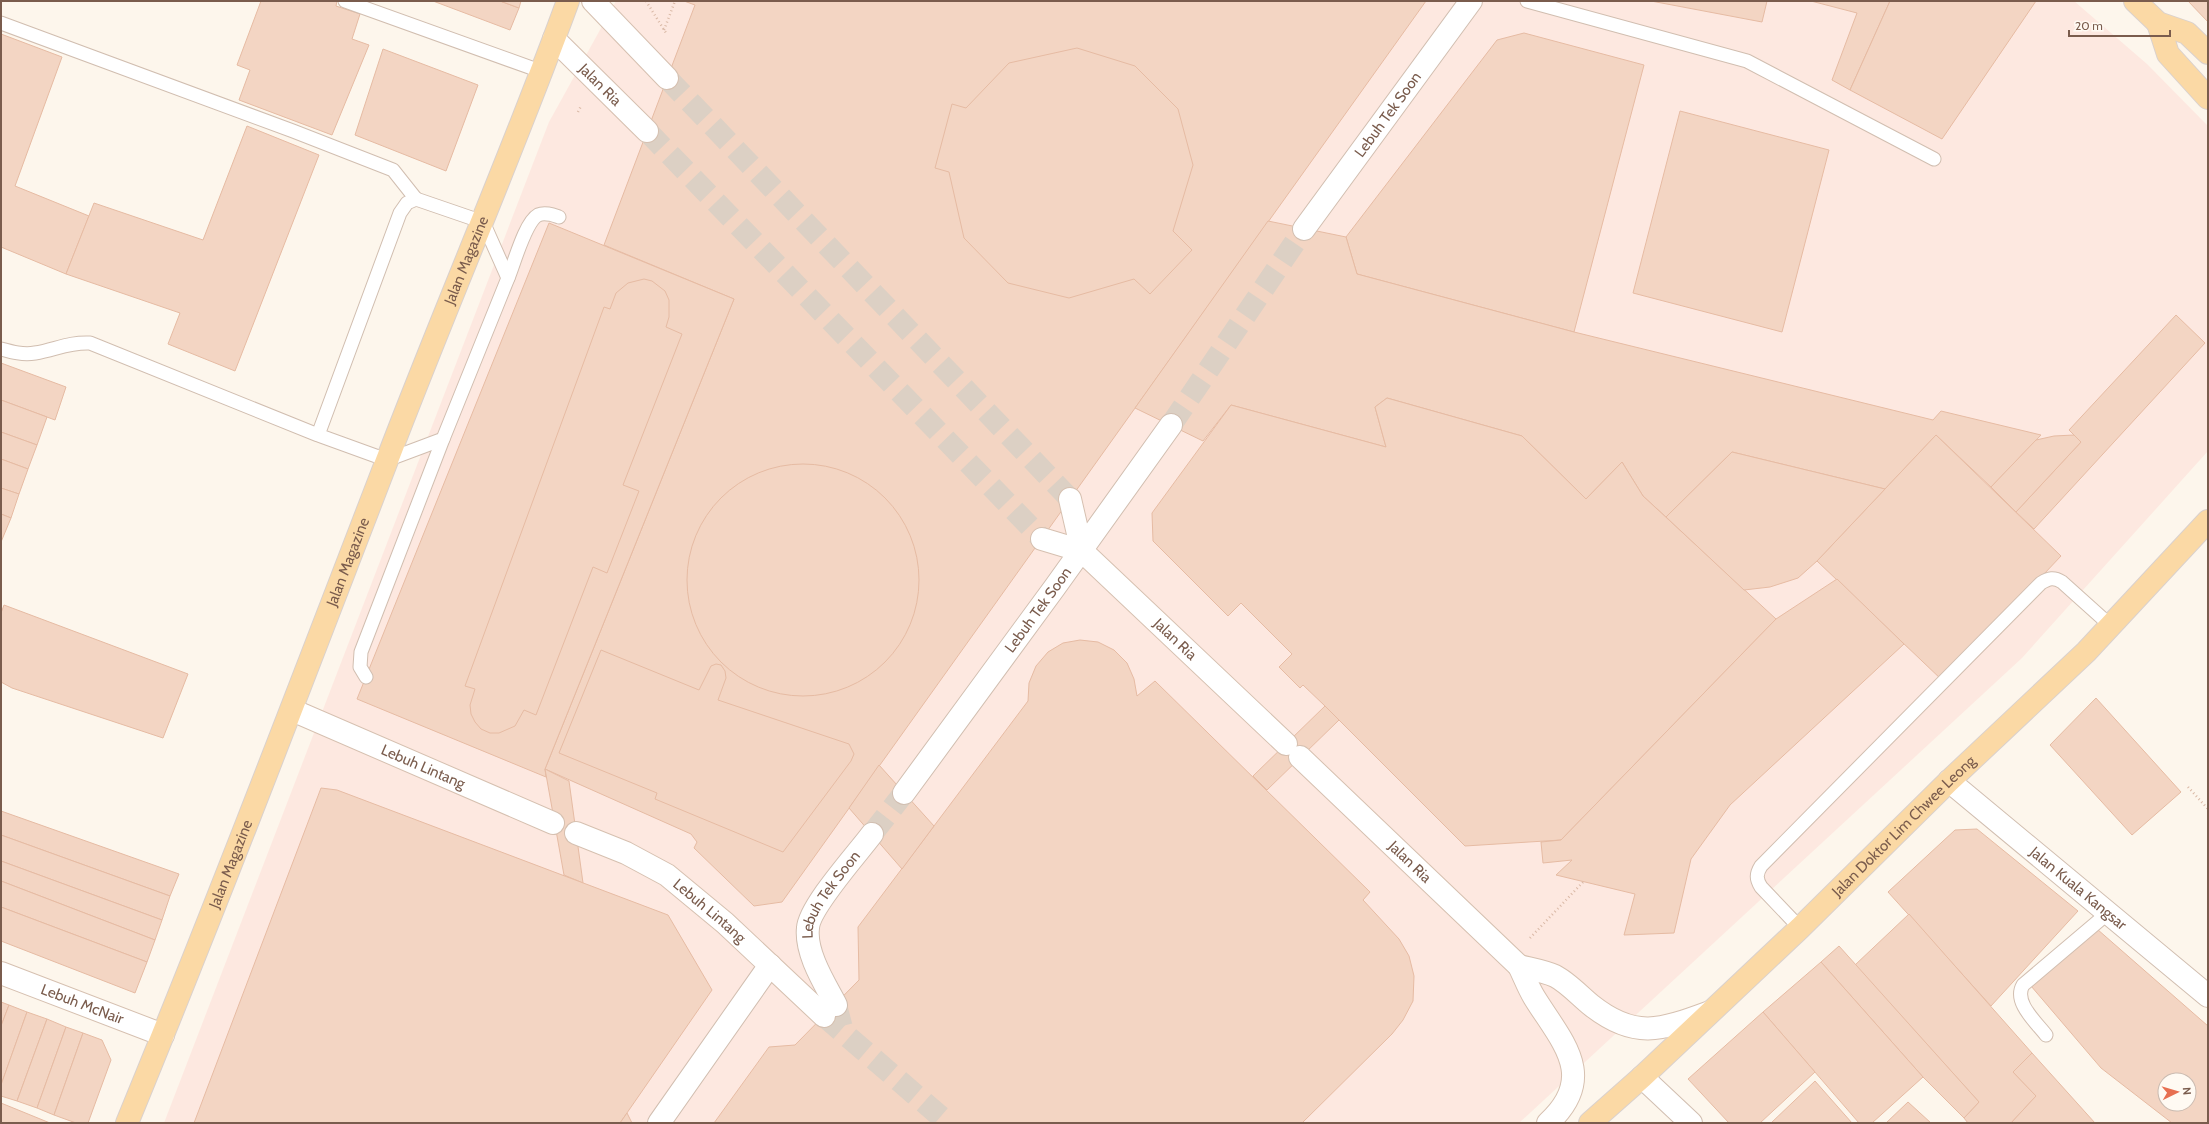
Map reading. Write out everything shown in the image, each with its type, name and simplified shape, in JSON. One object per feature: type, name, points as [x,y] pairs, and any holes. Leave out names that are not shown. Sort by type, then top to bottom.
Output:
[{"type":"main road","name":"Jalan Magazine","points":[[128,1123],[292,710],[387,460],[543,72],[568,1]]},
{"type":"main road","points":[[2134,1],[2158,23],[2187,33],[2208,53]]},
{"type":"main road","points":[[2158,23],[2168,54],[2208,98]]},
{"type":"main road","name":"Jalan Doktor Lim Chwee Leong","points":[[1590,1123],[1642,1077],[1800,928],[1949,781],[2086,652],[2208,521]]},
{"type":"street","points":[[593,1],[667,78]]},
{"type":"street","name":"Lebuh Tek Soon","points":[[1304,229],[1471,1]]},
{"type":"street","name":"Jalan Ria","points":[[554,39],[647,131]]},
{"type":"street","name":"Lebuh Tek Soon","points":[[904,793],[1082,551],[1170,425]]},
{"type":"street","points":[[1070,499],[1082,551]]},
{"type":"street","name":"Jalan Ria","points":[[1042,539],[1082,551],[1515,962],[1533,996],[1560,1034],[1568,1050],[1572,1063],[1573,1078],[1569,1095],[1548,1123]]},
{"type":"street","name":"Lebuh Lintang","points":[[292,710],[553,823]]},
{"type":"street","name":"Jalan Kuala Kangsar","points":[[1949,781],[2208,996]]},
{"type":"street","name":"Lebuh Lintang","points":[[576,833],[626,853],[667,875],[725,923],[770,965],[830,1011]]},
{"type":"street","name":"Lebuh Tek Soon","points":[[830,1011],[814,963],[808,927],[817,906],[872,834]]},
{"type":"street","name":"Jalan Ria","points":[[1515,962],[1556,976],[1616,1023],[1635,1028],[1657,1028],[1677,1024],[1710,1012]]},
{"type":"street","points":[[659,1123],[770,965]]},
{"type":"street","name":"Lebuh McNair","points":[[1,973],[163,1035]]},
{"type":"street","points":[[1642,1077],[1691,1123]]},
{"type":"lane","points":[[345,1],[543,72]]},
{"type":"lane","points":[[1526,1],[1747,61],[1934,159]]},
{"type":"lane","points":[[1,23],[293,131],[393,170],[412,201],[483,222],[508,278]]},
{"type":"lane","points":[[318,436],[400,213],[412,201]]},
{"type":"lane","points":[[366,677],[360,667],[361,652],[443,439],[530,222],[539,214],[548,214],[559,217]]},
{"type":"lane","points":[[1,349],[16,353],[33,353],[74,342],[90,343],[318,436],[387,460],[443,439]]},
{"type":"lane","points":[[1800,928],[1757,881],[1757,873],[1761,866],[2041,583],[2047,579],[2055,578],[2062,582],[2111,626]]},
{"type":"lane","points":[[2046,1035],[2020,999],[2020,991],[2023,985],[2108,913]]},
{"type":"path","points":[[664,30],[675,1]]},
{"type":"path","points":[[2188,787],[2208,809]]},
{"type":"path","points":[[1515,962],[1584,881]]},
{"type":"shaded area","points":[[616,1],[2074,1],[2147,64],[2208,126],[2208,451],[2022,658],[1519,1123],[164,1123],[549,122]]},
{"type":"building","points":[[261,1],[337,1],[336,6],[360,14],[352,39],[369,45],[332,135],[239,100],[250,70],[237,65]]},
{"type":"building","points":[[433,1],[500,1],[519,8],[510,30]]},
{"type":"building","points":[[500,1],[521,1],[519,8]]},
{"type":"building","points":[[684,1],[1426,1],[782,902],[754,906],[694,848],[697,842],[691,834],[545,769],[734,299],[604,245],[695,5]]},
{"type":"building","points":[[1651,1],[1767,1],[1762,22]]},
{"type":"building","points":[[1811,1],[1890,1],[1850,90],[1832,80],[1857,13]]},
{"type":"building","points":[[1890,1],[2036,1],[1942,139],[1850,90]]},
{"type":"building","points":[[2188,1],[2208,1],[2208,22]]},
{"type":"building","points":[[1524,33],[1644,65],[1574,332],[1357,274],[1346,237],[1497,40]]},
{"type":"building","points":[[1,34],[62,57],[15,186],[89,216],[66,274],[1,247]]},
{"type":"building","points":[[1077,48],[1135,66],[1178,109],[1193,165],[1173,231],[1192,250],[1150,294],[1134,279],[1069,298],[1008,283],[964,238],[949,172],[935,168],[952,104],[966,108],[1009,63]]},
{"type":"building","points":[[383,49],[478,85],[446,171],[355,135]]},
{"type":"building","points":[[1680,111],[1829,150],[1782,332],[1633,293]]},
{"type":"building","points":[[247,126],[319,155],[235,371],[168,344],[180,313],[66,274],[94,203],[203,240]]},
{"type":"building","points":[[1268,221],[1346,237],[1357,274],[1574,332],[1933,420],[1941,411],[2041,435],[1991,487],[1936,435],[1885,489],[1732,452],[1666,517],[1643,496],[1622,462],[1586,499],[1522,436],[1387,398],[1375,407],[1386,447],[1231,405],[1203,441],[1135,408]]},
{"type":"building","points":[[549,223],[734,299],[545,769],[546,777],[357,699]]},
{"type":"building","points":[[644,279],[652,281],[665,291],[669,300],[669,317],[666,327],[682,334],[623,485],[639,491],[607,573],[593,567],[536,715],[524,710],[515,726],[499,733],[490,733],[481,729],[475,722],[471,714],[470,705],[475,689],[465,686],[604,307],[610,309],[616,293],[628,283]]},
{"type":"building","points":[[2176,315],[2205,343],[2034,529],[2016,512],[2081,442],[2069,430]]},
{"type":"building","points":[[1,363],[66,387],[55,420],[1,400]]},
{"type":"building","points":[[1387,398],[1522,436],[1586,499],[1622,462],[1643,496],[1776,619],[1561,840],[1465,846],[1325,706],[1303,685],[1300,688],[1279,667],[1292,654],[1241,603],[1228,616],[1153,541],[1152,513],[1231,405],[1386,447],[1375,407]]},
{"type":"building","points":[[1,400],[47,417],[37,445],[1,432]]},
{"type":"building","points":[[1,432],[37,445],[28,469],[1,459]]},
{"type":"building","points":[[1936,435],[2061,556],[1943,681],[1817,561]]},
{"type":"building","points":[[2074,435],[2081,442],[2016,512],[1991,487],[2036,440],[2054,436]]},
{"type":"building","points":[[1732,452],[1885,489],[1817,561],[1798,578],[1770,587],[1744,590],[1666,517]]},
{"type":"building","points":[[1,459],[28,469],[19,494],[1,488]]},
{"type":"building","points":[[803,464],[826,466],[847,473],[858,478],[885,498],[905,525],[910,536],[917,557],[919,580],[917,603],[910,624],[905,635],[885,662],[858,682],[847,687],[826,694],[803,696],[780,694],[759,687],[748,682],[721,662],[701,635],[696,624],[689,603],[687,580],[689,557],[696,536],[701,525],[721,498],[748,478],[759,473],[780,466]]},
{"type":"building","points":[[1,488],[19,494],[11,518],[1,514]]},
{"type":"building","points":[[1,514],[11,518],[1,542]]},
{"type":"building","points":[[1837,579],[1904,644],[1730,805],[1691,859],[1674,933],[1624,935],[1635,894],[1556,875],[1572,860],[1543,863],[1541,842],[1561,840],[1776,619]]},
{"type":"building","points":[[4,605],[188,674],[163,738],[12,688],[1,682],[1,613]]},
{"type":"building","points":[[1080,640],[1098,642],[1114,650],[1127,663],[1134,679],[1137,696],[1155,681],[1370,892],[1363,900],[1399,939],[1409,956],[1414,976],[1413,1001],[1403,1020],[1392,1034],[1302,1123],[714,1123],[769,1047],[795,1045],[859,980],[858,927],[1028,701],[1029,683],[1036,666],[1048,652],[1063,643]]},
{"type":"building","points":[[601,650],[699,690],[711,666],[716,664],[721,665],[725,671],[726,678],[718,700],[849,744],[854,754],[851,761],[783,852],[655,799],[657,793],[559,753]]},
{"type":"building","points":[[2096,698],[2181,792],[2132,835],[2050,745]]},
{"type":"building","points":[[1325,706],[1339,720],[1267,790],[1253,776]]},
{"type":"building","points":[[879,765],[934,826],[902,869],[849,808]]},
{"type":"building","points":[[545,769],[569,781],[583,883],[564,875]]},
{"type":"building","points":[[321,788],[337,790],[668,915],[712,990],[620,1123],[194,1123]]},
{"type":"building","points":[[1,811],[179,874],[170,896],[1,835]]},
{"type":"building","points":[[1977,829],[2078,911],[1991,1006],[1888,892],[1955,830]]},
{"type":"building","points":[[1,835],[170,896],[162,920],[1,861]]},
{"type":"building","points":[[1,861],[162,920],[155,940],[1,881]]},
{"type":"building","points":[[1,881],[155,940],[147,962],[1,907]]},
{"type":"building","points":[[1,907],[147,962],[135,993],[1,941]]},
{"type":"building","points":[[1909,914],[2032,1053],[2013,1072],[2036,1096],[2011,1123],[1968,1123],[1964,1118],[1979,1102],[1855,965]]},
{"type":"building","points":[[2097,929],[2208,1026],[2208,1123],[2172,1123],[2158,1112],[2197,1112],[2197,1072],[2157,1072],[2157,1111],[2101,1068],[2031,986]]},
{"type":"building","points":[[1839,946],[1979,1102],[1964,1118],[1923,1077],[1821,962]]},
{"type":"building","points":[[1821,962],[1923,1077],[1872,1123],[1859,1123],[1763,1012]]},
{"type":"building","points":[[1,1002],[9,1005],[1,1026]]},
{"type":"building","points":[[9,1005],[27,1012],[1,1085],[1,1026]]},
{"type":"building","points":[[27,1012],[47,1019],[17,1101],[1,1096],[1,1085]]},
{"type":"building","points":[[1763,1012],[1815,1072],[1760,1123],[1729,1123],[1688,1079]]},
{"type":"building","points":[[47,1019],[66,1027],[37,1108],[17,1101]]},
{"type":"building","points":[[66,1027],[83,1033],[54,1115],[37,1108]]},
{"type":"building","points":[[83,1033],[102,1040],[111,1060],[88,1123],[76,1123],[54,1115]]},
{"type":"building","points":[[2032,1053],[2095,1123],[2011,1123],[2036,1096],[2013,1072]]},
{"type":"building","points":[[1815,1081],[1852,1123],[1771,1123]]},
{"type":"building","points":[[1908,1102],[1931,1123],[1886,1123]]},
{"type":"building","points":[[1,1103],[50,1123],[1,1123]]},
{"type":"building","points":[[627,1113],[632,1123],[620,1123]]},
{"type":"tunnel","points":[[667,78],[1070,499]]},
{"type":"tunnel","points":[[647,131],[1042,539]]},
{"type":"tunnel","points":[[1171,425],[1304,229]]},
{"type":"tunnel","points":[[872,834],[904,793]]},
{"type":"tunnel","points":[[836,1005],[843,1032]]},
{"type":"tunnel","points":[[824,1016],[948,1123]]}]
